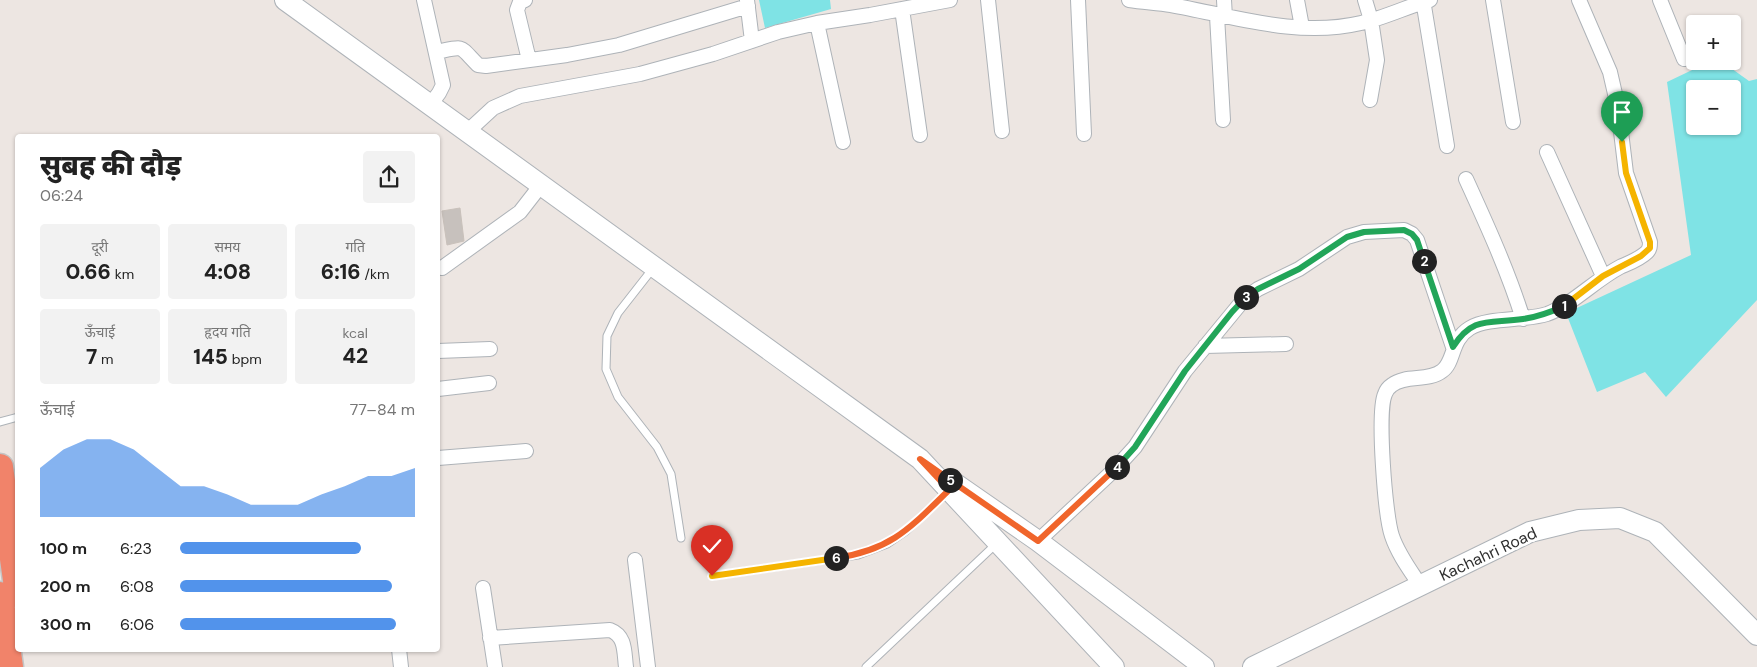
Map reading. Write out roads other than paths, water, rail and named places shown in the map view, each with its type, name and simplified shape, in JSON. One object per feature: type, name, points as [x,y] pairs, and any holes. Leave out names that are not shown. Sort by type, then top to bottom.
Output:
[{"type":"highway","points":[[0,467],[15,573]]},
{"type":"highway","points":[[0,595],[10,667]]},
{"type":"highway","points":[[26,652],[28,667]]},
{"type":"street","points":[[285,0],[920,459],[1038,541],[1204,667]]},
{"type":"street","points":[[424,0],[443,85],[430,105]]},
{"type":"street","points":[[525,0],[520,2],[517,10],[529,60]]},
{"type":"street","points":[[467,132],[493,108],[520,96],[640,74],[778,32],[817,23],[909,5],[950,0]]},
{"type":"street","points":[[988,0],[1002,131]]},
{"type":"street","points":[[1078,0],[1084,134]]},
{"type":"street","points":[[1129,0],[1171,3],[1221,16],[1284,27],[1323,28],[1360,24],[1425,1],[1446,146]]},
{"type":"street","points":[[1223,120],[1221,16],[1224,0]]},
{"type":"street","points":[[1298,0],[1302,27]]},
{"type":"street","points":[[1365,0],[1371,20],[1377,60],[1370,100]]},
{"type":"street","points":[[1493,0],[1513,122]]},
{"type":"street","points":[[1420,585],[1405,562],[1392,536],[1387,510],[1382,436],[1383,400],[1385,393],[1391,385],[1402,380],[1434,375],[1442,371],[1448,365],[1453,347],[1460,336],[1469,328],[1481,323],[1523,319],[1548,313],[1565,305],[1603,276],[1650,248],[1650,242],[1626,173],[1618,107],[1610,72],[1579,0]]},
{"type":"street","points":[[1660,0],[1684,59]]},
{"type":"street","points":[[436,52],[460,48],[466,50],[478,65],[486,66],[567,55],[620,44],[747,3],[752,41]]},
{"type":"street","points":[[909,5],[920,136]]},
{"type":"street","points":[[817,23],[843,142]]},
{"type":"street","points":[[1548,152],[1603,276]]},
{"type":"street","points":[[1466,179],[1503,262],[1523,319]]},
{"type":"street","points":[[442,268],[520,212],[541,186]]},
{"type":"street","points":[[1038,541],[1114,471],[1135,447],[1185,371],[1244,298],[1299,269],[1347,237],[1364,232],[1404,230],[1412,234],[1417,240],[1453,347]]},
{"type":"street","points":[[1205,346],[1286,344]]},
{"type":"street","points":[[440,351],[490,349]]},
{"type":"street","points":[[440,388],[489,383]]},
{"type":"street","points":[[440,458],[526,451]]},
{"type":"street","points":[[920,459],[1114,667]]},
{"type":"street","name":"Kachahri Road","points":[[1253,667],[1530,532],[1580,520],[1620,518],[1655,532],[1757,635]]},
{"type":"street","points":[[635,560],[648,667]]},
{"type":"street","points":[[483,588],[495,667]]},
{"type":"street","points":[[490,638],[610,630],[618,633],[622,639],[626,667]]},
{"type":"street","points":[[399,652],[401,667]]},
{"type":"lane","points":[[654,267],[618,312],[607,336],[606,369],[618,397],[657,447],[671,474],[681,538]]},
{"type":"lane","points":[[0,422],[15,418]]},
{"type":"lane","points":[[712,576],[858,555],[887,544],[906,531],[949,490]]},
{"type":"lane","points":[[866,667],[998,542]]},
{"type":"water","points":[[759,0],[830,0],[831,9],[765,28]]},
{"type":"water","points":[[1692,70],[1734,70],[1749,81],[1757,79],[1757,300],[1666,397],[1645,372],[1597,392],[1566,313],[1691,255],[1667,82]]}]
